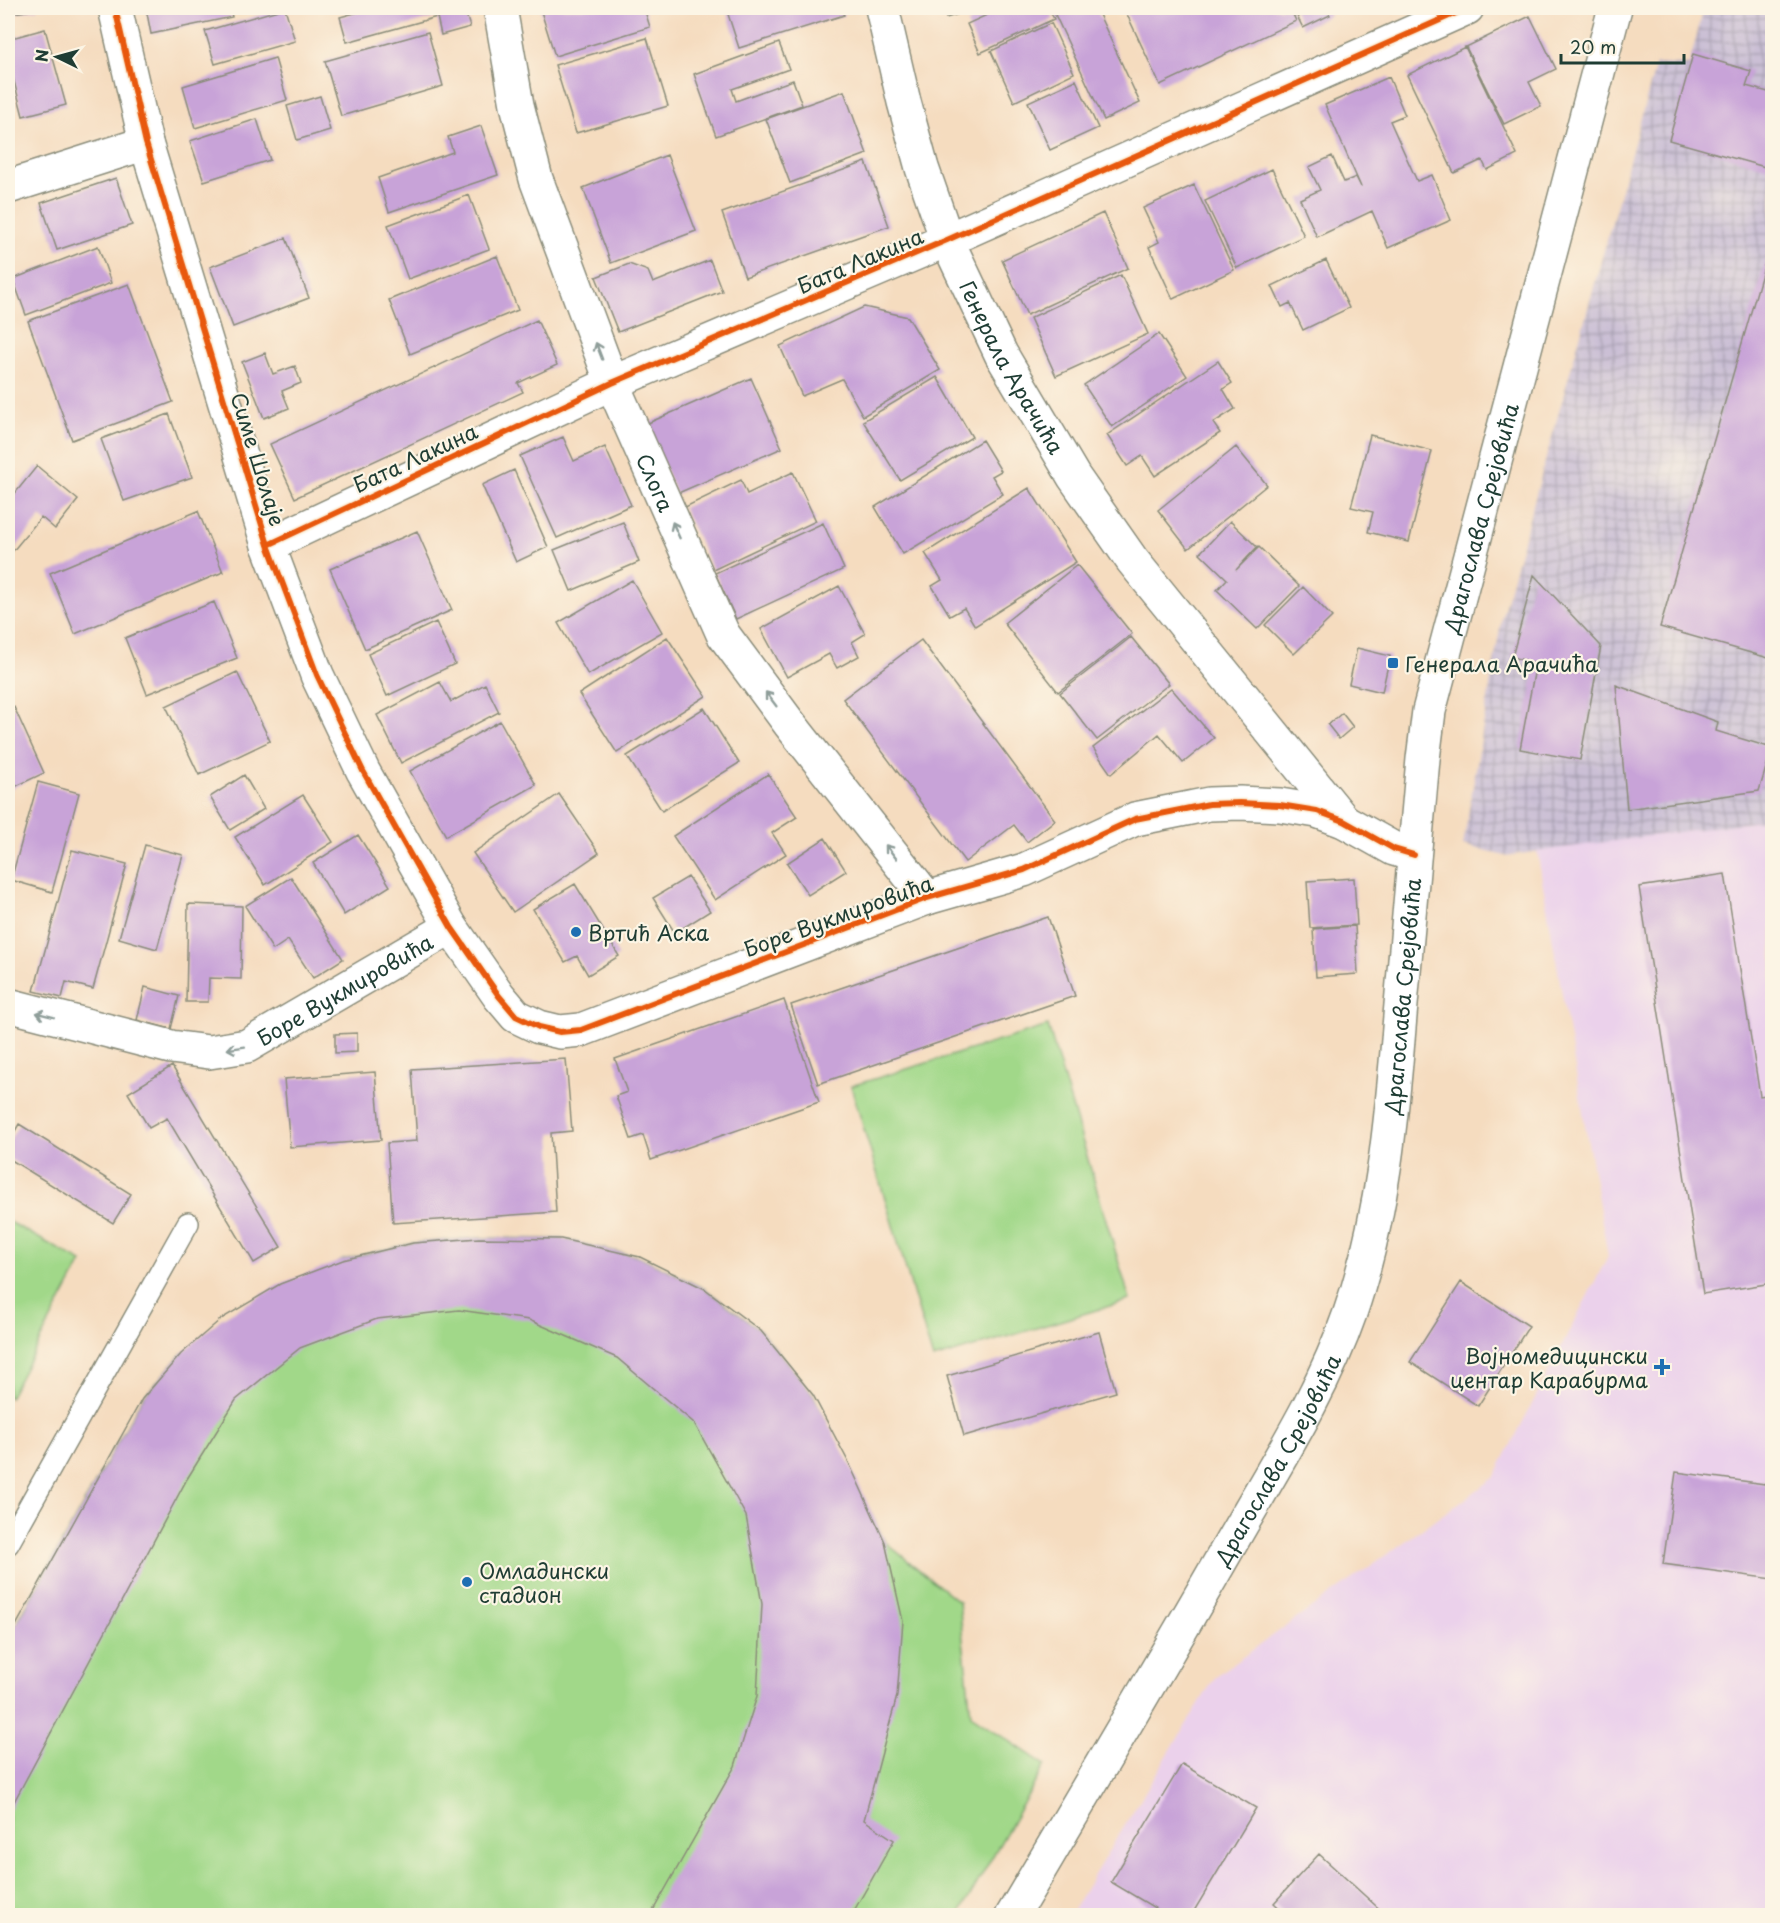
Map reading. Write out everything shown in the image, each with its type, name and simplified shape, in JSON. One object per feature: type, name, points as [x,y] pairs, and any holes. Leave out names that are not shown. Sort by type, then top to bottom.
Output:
[{"type":"street","name":"Симе Шолаје","points":[[115,8],[146,143],[268,545],[317,675],[363,771],[451,927]]},
{"type":"street","name":"Слога","points":[[500,8],[517,105],[536,178],[612,383],[723,634],[789,723],[927,898]]},
{"type":"street","name":"Генерала Арачића","points":[[882,8],[913,135],[947,240],[1001,354],[1074,477],[1132,560],[1344,821]]},
{"type":"street","name":"Бата Лакина","points":[[268,545],[612,383],[947,240],[1467,8]]},
{"type":"street","name":"Драгослава Срејовића","points":[[1012,1916],[1302,1418],[1337,1349],[1351,1311],[1364,1266],[1382,1182],[1395,1074],[1426,727],[1433,693],[1615,8]]},
{"type":"street","points":[[8,187],[146,143]]},
{"type":"street","name":"Боре Вукмировића","points":[[8,1005],[171,1047],[209,1052],[247,1046],[451,927],[499,996],[516,1016],[539,1027],[560,1032],[580,1030],[927,898],[1024,870],[1135,819],[1193,807],[1240,803],[1280,805],[1317,811],[1344,821],[1394,849],[1414,855]]},
{"type":"lane","points":[[8,1544],[188,1223]]},
{"type":"shaded area","points":[[1704,8],[1772,8],[1772,819],[1505,856],[1463,845],[1502,616],[1656,64],[1689,65]]},
{"type":"shaded area","name":"Војномедицински центар Карабурма","points":[[1772,819],[1772,1915],[1069,1916],[1216,1676],[1494,1478],[1608,1256],[1537,851]]},
{"type":"green space","points":[[1048,1026],[1130,1300],[933,1359],[851,1086]]},
{"type":"green space","points":[[8,1221],[82,1262],[9,1398],[8,1397]]},
{"type":"green space","name":"Омладински стадион","points":[[479,1238],[561,1239],[640,1257],[705,1289],[761,1331],[813,1395],[885,1542],[959,1602],[971,1715],[1045,1765],[959,1915],[8,1916],[8,1639],[142,1399],[181,1354],[343,1260],[413,1243]]},
{"type":"building","points":[[14,8],[37,8],[37,9],[15,13]]},
{"type":"building","points":[[146,8],[230,8],[232,17],[151,34]]},
{"type":"building","points":[[285,8],[295,41],[215,64],[205,31]]},
{"type":"building","points":[[373,8],[464,8],[470,27],[441,35],[437,17],[347,42],[340,17]]},
{"type":"building","points":[[540,8],[644,8],[650,27],[555,56]]},
{"type":"building","points":[[726,8],[841,8],[844,15],[739,48]]},
{"type":"building","points":[[943,8],[978,8],[946,18]]},
{"type":"building","points":[[1002,8],[1048,8],[1054,19],[980,53],[967,24]]},
{"type":"building","points":[[1052,8],[1096,8],[1140,103],[1104,120]]},
{"type":"building","points":[[1124,8],[1290,8],[1296,21],[1160,85]]},
{"type":"building","points":[[1293,8],[1326,8],[1330,15],[1303,28]]},
{"type":"building","points":[[1530,16],[1556,69],[1529,82],[1541,106],[1504,124],[1466,47]]},
{"type":"building","points":[[1051,23],[1074,73],[1014,102],[991,51]]},
{"type":"building","points":[[45,29],[66,105],[23,116],[8,58],[8,39]]},
{"type":"building","points":[[428,32],[443,86],[341,116],[325,61]]},
{"type":"building","points":[[647,38],[668,106],[576,133],[555,65]]},
{"type":"building","points":[[779,43],[789,69],[732,89],[736,101],[793,80],[802,105],[716,136],[694,74]]},
{"type":"building","points":[[1465,47],[1517,155],[1487,170],[1482,160],[1454,173],[1407,75]]},
{"type":"building","points":[[1693,54],[1751,71],[1746,86],[1772,93],[1772,169],[1669,140]]},
{"type":"building","points":[[275,58],[287,100],[195,128],[183,86]]},
{"type":"building","points":[[1389,77],[1405,115],[1390,121],[1417,181],[1432,175],[1451,220],[1388,248],[1372,211],[1317,237],[1300,199],[1320,190],[1309,167],[1332,156],[1344,182],[1356,177],[1361,187],[1325,105]]},
{"type":"building","points":[[1076,80],[1098,128],[1050,150],[1028,102]]},
{"type":"building","points":[[844,91],[867,154],[790,183],[766,119]]},
{"type":"building","points":[[320,96],[330,130],[297,140],[287,106]]},
{"type":"building","points":[[257,119],[270,160],[204,181],[190,141]]},
{"type":"building","points":[[481,126],[498,175],[389,212],[378,178],[453,152],[448,137]]},
{"type":"building","points":[[667,155],[696,231],[611,263],[583,188]]},
{"type":"building","points":[[866,162],[889,226],[745,277],[722,213]]},
{"type":"building","points":[[1272,169],[1304,236],[1237,268],[1205,201]]},
{"type":"building","points":[[116,178],[132,225],[57,250],[41,203]]},
{"type":"building","points":[[1194,185],[1234,270],[1173,299],[1149,247],[1159,242],[1143,208]]},
{"type":"building","points":[[469,195],[489,249],[408,279],[388,225]]},
{"type":"building","points":[[1103,213],[1128,268],[1027,315],[1002,260]]},
{"type":"building","points":[[286,238],[309,298],[233,327],[210,267]]},
{"type":"building","points":[[1772,239],[1772,659],[1660,627]]},
{"type":"building","points":[[98,246],[111,283],[26,315],[13,279]]},
{"type":"building","points":[[497,256],[518,310],[410,354],[389,300]]},
{"type":"building","points":[[710,260],[722,291],[618,332],[596,277],[629,264],[648,271],[653,283]]},
{"type":"building","points":[[1326,260],[1349,308],[1303,330],[1290,303],[1282,307],[1272,286]]},
{"type":"building","points":[[1121,275],[1148,334],[1056,376],[1030,318]]},
{"type":"building","points":[[129,284],[173,402],[72,440],[28,321]]},
{"type":"building","points":[[864,307],[908,317],[940,370],[863,416],[842,379],[802,396],[780,346]]},
{"type":"building","points":[[537,320],[557,365],[518,383],[523,392],[295,498],[270,444]]},
{"type":"building","points":[[1159,334],[1187,376],[1112,427],[1084,385]]},
{"type":"building","points":[[265,353],[273,374],[295,366],[301,383],[282,391],[289,408],[264,418],[242,362]]},
{"type":"building","points":[[1218,361],[1232,383],[1223,389],[1235,409],[1213,423],[1220,433],[1155,476],[1142,456],[1127,466],[1107,435]]},
{"type":"building","points":[[937,377],[972,437],[900,480],[863,421]]},
{"type":"building","points":[[751,378],[782,448],[676,494],[646,424]]},
{"type":"building","points":[[169,414],[192,477],[124,501],[101,439]]},
{"type":"building","points":[[1370,435],[1432,451],[1409,542],[1368,532],[1373,512],[1351,507]]},
{"type":"building","points":[[563,437],[574,461],[605,447],[631,505],[557,538],[520,456]]},
{"type":"building","points":[[982,440],[1001,471],[992,476],[1003,494],[903,554],[875,507]]},
{"type":"building","points":[[1236,447],[1267,485],[1188,549],[1158,510]]},
{"type":"building","points":[[37,466],[78,500],[55,529],[41,517],[8,557],[8,502]]},
{"type":"building","points":[[514,470],[548,547],[516,562],[482,485]]},
{"type":"building","points":[[793,472],[816,521],[713,570],[683,508],[741,480],[747,494]]},
{"type":"building","points":[[1029,488],[1076,562],[975,626],[964,608],[950,616],[932,586],[942,580],[925,553]]},
{"type":"building","points":[[198,511],[223,572],[75,634],[50,573]]},
{"type":"building","points":[[1230,521],[1257,547],[1236,570],[1259,547],[1299,586],[1257,629],[1217,590],[1227,579],[1200,553]]},
{"type":"building","points":[[623,522],[639,562],[571,591],[554,550]]},
{"type":"building","points":[[823,523],[844,569],[736,619],[715,573]]},
{"type":"building","points":[[417,531],[452,610],[365,649],[330,569]]},
{"type":"building","points":[[1077,565],[1132,634],[1058,692],[1004,623]]},
{"type":"building","points":[[1534,575],[1601,646],[1580,760],[1520,749],[1536,663],[1512,657]]},
{"type":"building","points":[[632,580],[662,632],[588,675],[558,623]]},
{"type":"building","points":[[839,586],[865,634],[852,642],[859,656],[837,668],[829,654],[787,677],[761,629]]},
{"type":"building","points":[[1303,587],[1332,617],[1294,654],[1265,625]]},
{"type":"building","points":[[214,602],[237,658],[147,694],[125,638]]},
{"type":"building","points":[[436,622],[455,664],[387,696],[368,654]]},
{"type":"building","points":[[667,637],[706,696],[617,753],[579,694]]},
{"type":"building","points":[[1131,637],[1169,684],[1097,740],[1060,693]]},
{"type":"building","points":[[921,640],[1055,820],[1027,842],[1014,825],[965,862],[843,699]]},
{"type":"building","points":[[1357,648],[1390,656],[1382,692],[1349,684]]},
{"type":"building","points":[[237,672],[270,741],[199,775],[166,706]]},
{"type":"building","points":[[440,682],[451,702],[485,684],[499,712],[401,763],[377,715]]},
{"type":"building","points":[[1616,685],[1718,722],[1716,731],[1772,748],[1759,791],[1627,809]]},
{"type":"building","points":[[1171,688],[1214,738],[1183,763],[1159,734],[1111,774],[1093,748]]},
{"type":"building","points":[[14,707],[44,773],[8,790],[8,710]]},
{"type":"building","points":[[704,708],[739,763],[662,811],[627,756]]},
{"type":"building","points":[[1342,713],[1353,727],[1339,739],[1328,725]]},
{"type":"building","points":[[500,721],[536,785],[446,836],[410,771]]},
{"type":"building","points":[[768,774],[797,817],[772,833],[786,854],[715,900],[673,836]]},
{"type":"building","points":[[244,775],[264,809],[230,830],[210,797]]},
{"type":"building","points":[[38,782],[79,793],[52,892],[11,880]]},
{"type":"building","points":[[559,794],[599,853],[513,912],[473,853]]},
{"type":"building","points":[[303,795],[333,842],[265,885],[235,837]]},
{"type":"building","points":[[358,835],[390,886],[344,915],[313,863]]},
{"type":"building","points":[[825,838],[846,871],[808,895],[787,863]]},
{"type":"building","points":[[145,845],[183,855],[157,949],[119,938]]},
{"type":"building","points":[[72,850],[127,864],[93,989],[66,982],[62,998],[34,991]]},
{"type":"building","points":[[1725,874],[1760,1096],[1772,1094],[1772,1283],[1703,1294],[1639,887]]},
{"type":"building","points":[[291,877],[343,959],[313,978],[288,940],[273,950],[245,906]]},
{"type":"building","points":[[688,877],[710,911],[675,933],[653,898]]},
{"type":"building","points":[[1354,878],[1357,925],[1310,928],[1307,881]]},
{"type":"building","name":"Вртић Аска","points":[[575,884],[619,956],[588,975],[577,956],[565,962],[533,909]]},
{"type":"building","points":[[188,904],[242,906],[241,979],[209,978],[208,1002],[186,1002]]},
{"type":"building","points":[[1048,917],[1075,996],[818,1084],[791,1005]]},
{"type":"building","points":[[1355,926],[1358,974],[1316,977],[1313,929]]},
{"type":"building","points":[[145,987],[179,996],[171,1029],[137,1020]]},
{"type":"building","points":[[784,1000],[819,1102],[651,1160],[643,1135],[631,1139],[616,1096],[627,1092],[615,1059]]},
{"type":"building","points":[[357,1033],[357,1052],[335,1053],[335,1034]]},
{"type":"building","points":[[566,1059],[572,1131],[551,1133],[556,1212],[393,1223],[387,1143],[417,1141],[412,1069]]},
{"type":"building","points":[[172,1066],[281,1247],[254,1263],[167,1118],[149,1128],[128,1093]]},
{"type":"building","points":[[375,1072],[381,1140],[290,1147],[284,1079]]},
{"type":"building","points":[[19,1124],[131,1194],[113,1223],[8,1158],[8,1143]]},
{"type":"building","points":[[479,1238],[561,1239],[640,1257],[705,1289],[761,1331],[813,1395],[850,1465],[885,1542],[903,1621],[897,1696],[864,1820],[894,1840],[851,1916],[650,1916],[735,1766],[757,1696],[762,1604],[746,1516],[694,1423],[617,1358],[529,1320],[459,1310],[377,1319],[300,1348],[236,1400],[187,1479],[8,1813],[8,1640],[142,1399],[181,1354],[221,1319],[280,1284],[343,1260],[413,1243]]},
{"type":"building","points":[[1461,1282],[1529,1326],[1478,1406],[1410,1362]]},
{"type":"building","points":[[1099,1332],[1116,1392],[964,1436],[947,1376]]},
{"type":"building","points":[[1676,1472],[1772,1485],[1772,1579],[1663,1564]]},
{"type":"building","points":[[1182,1764],[1256,1808],[1191,1916],[1168,1916],[1111,1882]]},
{"type":"building","points":[[1319,1854],[1387,1916],[1288,1916],[1274,1903]]},
{"type":"cycle path","points":[[115,8],[146,143],[268,545],[317,675],[363,771],[451,927],[499,996],[516,1016],[539,1027],[560,1032],[581,1030],[927,898],[1024,870],[1135,819],[1209,804],[1280,805],[1317,811],[1344,821],[1394,849],[1414,855]]},
{"type":"cycle path","points":[[268,545],[612,383],[947,240],[1467,8]]},
{"type":"place","name":"Генерала Арачића","points":[[1393,663]]},
{"type":"place","name":"Вртић Аска","points":[[576,932]]},
{"type":"place","name":"Војномедицински центар Карабурма","points":[[1662,1367]]},
{"type":"place","name":"Омладински стадион","points":[[467,1582]]}]
